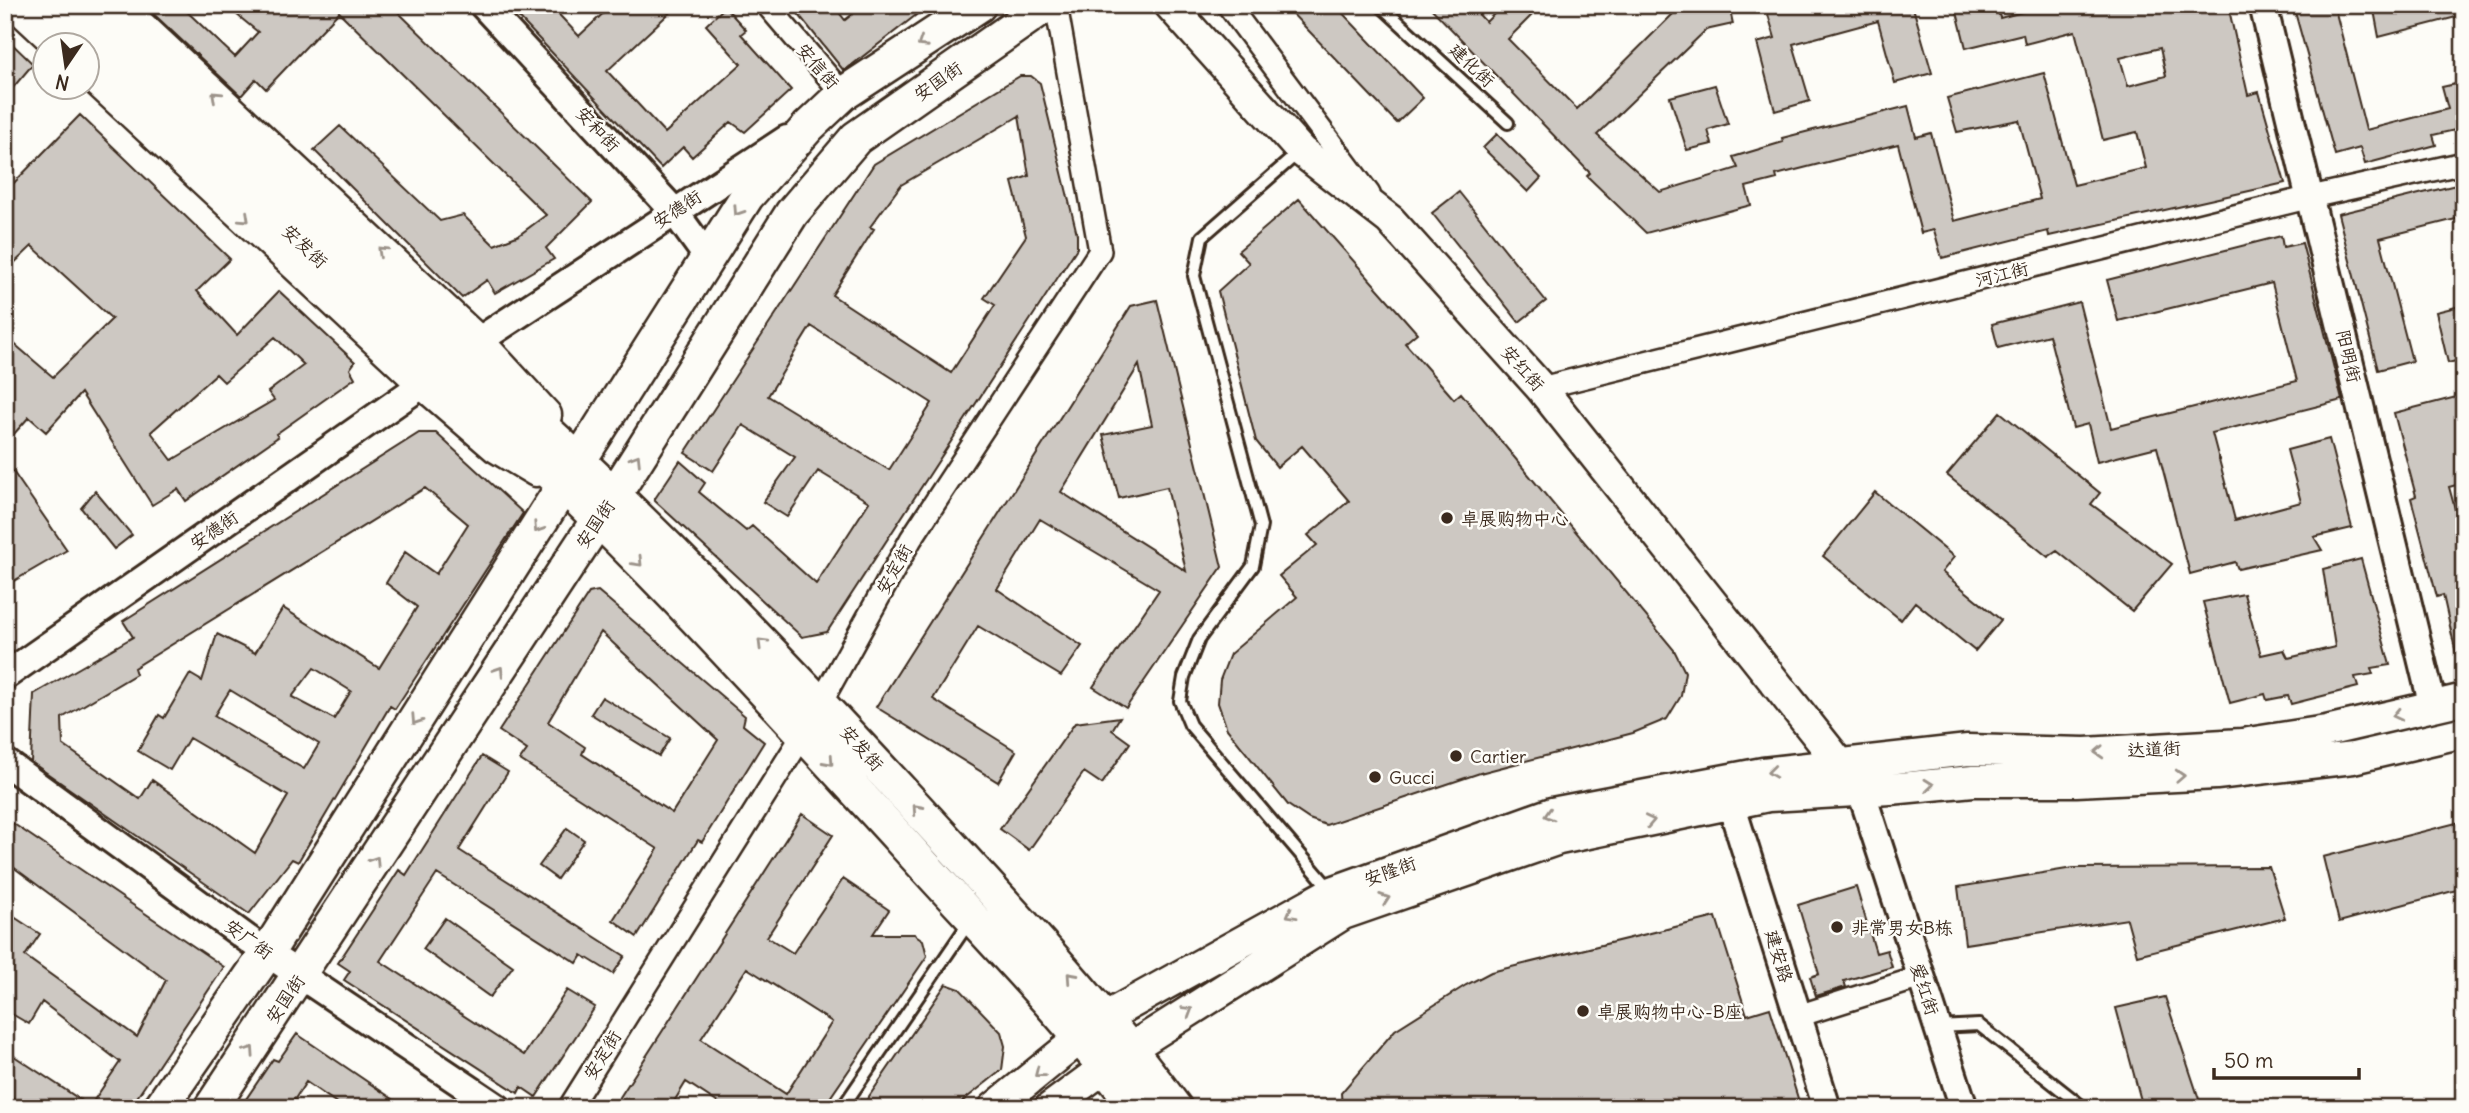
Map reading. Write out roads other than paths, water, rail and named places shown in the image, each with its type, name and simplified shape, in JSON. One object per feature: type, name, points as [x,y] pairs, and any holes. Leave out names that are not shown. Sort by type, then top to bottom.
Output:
[{"type":"highway","name":"安发街","points":[[45,5],[476,370]]},
{"type":"highway","name":"安发街","points":[[88,5],[476,370]]},
{"type":"main road","points":[[16,5],[45,32]]},
{"type":"main road","name":"安发街","points":[[118,5],[476,370],[529,451],[572,474],[820,702],[1118,1057]]},
{"type":"main road","points":[[160,1108],[267,953],[747,196],[807,127],[843,94],[979,5]]},
{"type":"main road","name":"安国街","points":[[211,1108],[301,976],[606,506],[792,213],[856,138],[1046,5]]},
{"type":"main road","name":"安红街","points":[[1170,5],[1301,151],[1390,220],[1541,388],[1840,764]]},
{"type":"main road","name":"安发街","points":[[102,85],[423,384],[496,447],[572,474]]},
{"type":"main road","name":"安发街","points":[[476,370],[533,398],[572,474]]},
{"type":"main road","name":"安发街","points":[[606,506],[804,733],[972,919],[1094,1028]]},
{"type":"main road","name":"达道街","points":[[1840,764],[1968,750],[2085,753],[2242,744],[2326,732],[2464,699]]},
{"type":"main road","name":"达道街","points":[[1861,791],[1973,781],[2076,781],[2216,774],[2353,758],[2464,732]]},
{"type":"main road","name":"安隆街","points":[[995,1108],[1094,1028],[1332,892],[1552,813],[1763,773],[1840,764]]},
{"type":"main road","name":"安隆街","points":[[1050,1108],[1118,1057],[1343,914],[1559,839],[1768,796],[1861,791]]},
{"type":"main road","points":[[1118,1057],[1137,1108]]},
{"type":"main road","points":[[1118,1057],[1175,1108]]},
{"type":"street","name":"安和街","points":[[484,5],[674,211],[708,258]]},
{"type":"street","name":"安信街","points":[[767,5],[843,94]]},
{"type":"street","name":"安定街","points":[[569,1108],[804,733],[911,539],[1101,251],[1056,5]]},
{"type":"street","points":[[1228,5],[1390,220]]},
{"type":"street","name":"阳明街","points":[[2263,5],[2433,707]]},
{"type":"street","name":"安德街","points":[[476,370],[674,211],[807,127]]},
{"type":"street","name":"河江街","points":[[1541,388],[2311,197],[2464,163]]},
{"type":"street","name":"安德街","points":[[5,676],[423,384]]},
{"type":"street","name":"安广街","points":[[5,762],[267,953],[498,1108]]},
{"type":"street","points":[[1840,764],[1861,791]]},
{"type":"street","name":"爱红街","points":[[1861,791],[1964,1108]]},
{"type":"street","name":"建安路","points":[[1731,804],[1827,1108]]},
{"type":"street","points":[[1798,1016],[1921,977]]},
{"type":"lane","name":"建化街","points":[[1380,5],[1508,123]]},
{"type":"lane","points":[[1301,151],[1202,237],[1194,276],[1261,526],[1253,566],[1199,639],[1184,677],[1180,701],[1190,725],[1332,892]]},
{"type":"lane","points":[[842,1108],[972,919]]},
{"type":"lane","points":[[1938,1027],[1979,1025],[2084,1108]]},
{"type":"place","name":"卓展购物中心","points":[[1447,518]]},
{"type":"place","name":"Cartier","points":[[1456,756]]},
{"type":"place","name":"Gucci","points":[[1375,777]]},
{"type":"place","name":"非常男女B栋","points":[[1837,927]]},
{"type":"place","name":"卓展购物中心-B座","points":[[1583,1011]]}]
